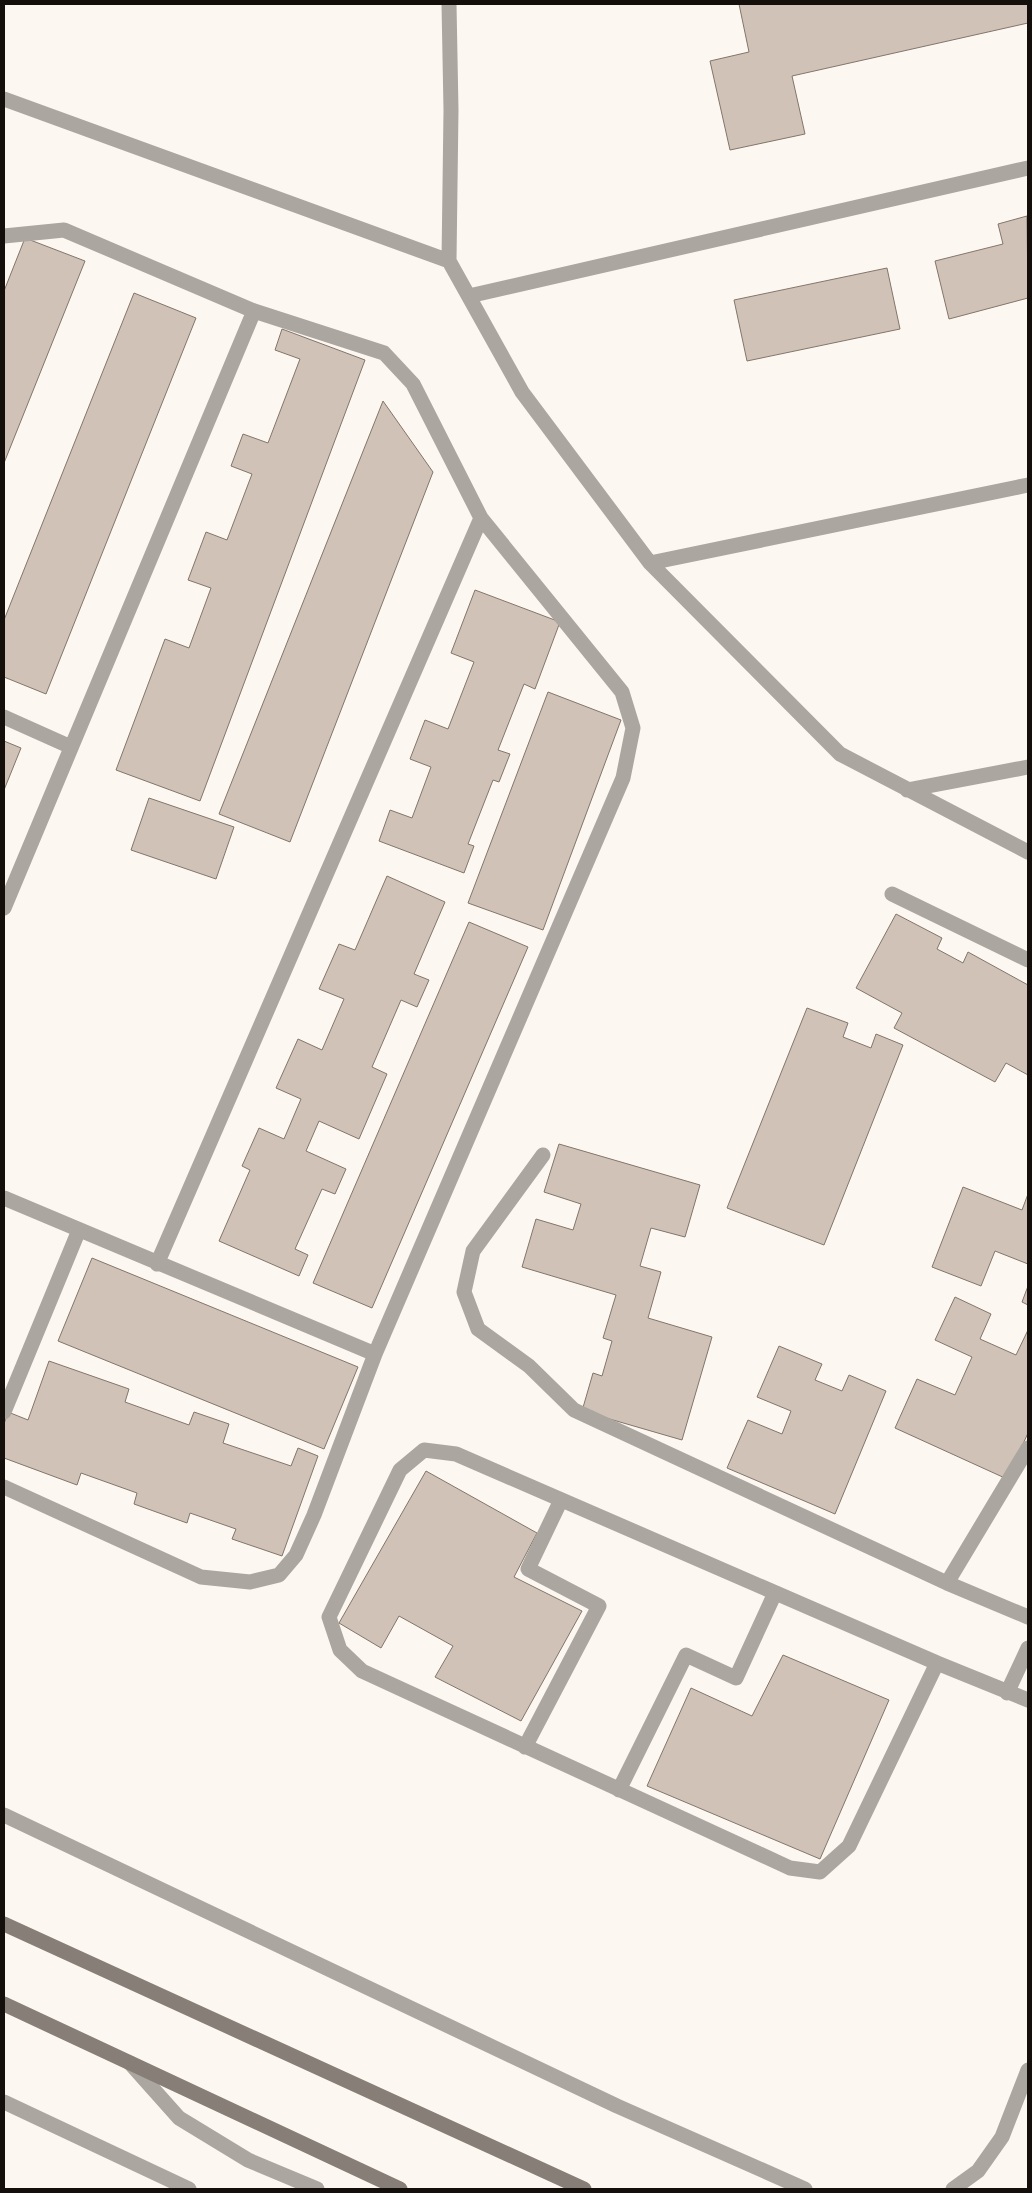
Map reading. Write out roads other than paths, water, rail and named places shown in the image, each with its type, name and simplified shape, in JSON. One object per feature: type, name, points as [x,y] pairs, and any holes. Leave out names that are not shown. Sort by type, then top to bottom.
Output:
[{"type":"street","points":[[449,4],[451,110],[449,261],[522,392],[650,563],[840,754],[1028,852]]},
{"type":"street","points":[[4,98],[449,261]]},
{"type":"street","points":[[469,296],[1028,168]]},
{"type":"street","points":[[4,236],[64,230],[254,311],[384,353],[413,384],[482,518],[622,692],[633,728],[623,778],[375,1354],[314,1515],[296,1555],[279,1575],[250,1582],[201,1577],[4,1487]]},
{"type":"street","points":[[4,908],[254,311]]},
{"type":"street","points":[[650,563],[1028,485]]},
{"type":"street","points":[[157,1264],[482,518]]},
{"type":"street","points":[[4,717],[71,747]]},
{"type":"street","points":[[907,790],[1028,767]]},
{"type":"street","points":[[892,894],[1028,960]]},
{"type":"street","points":[[544,1154],[473,1251],[464,1292],[478,1329],[528,1366],[574,1410],[947,1583],[1028,1617]]},
{"type":"street","points":[[4,1198],[157,1264],[375,1354]]},
{"type":"street","points":[[4,1412],[79,1230]]},
{"type":"street","points":[[947,1583],[1028,1448]]},
{"type":"street","points":[[937,1663],[849,1846],[820,1872],[790,1868],[362,1671],[340,1650],[329,1617],[400,1470],[424,1450],[456,1454],[775,1593],[937,1663],[1006,1693],[1028,1700]]},
{"type":"street","points":[[525,1746],[599,1606],[528,1570],[561,1500]]},
{"type":"street","points":[[619,1790],[686,1655],[736,1678],[775,1593]]},
{"type":"street","points":[[1006,1693],[1028,1648]]},
{"type":"street","points":[[4,1815],[608,2102],[805,2189]]},
{"type":"street","points":[[4,1924],[584,2189]]},
{"type":"street","points":[[4,2004],[400,2189]]},
{"type":"street","points":[[130,2063],[179,2118],[248,2160],[317,2189]]},
{"type":"street","points":[[953,2189],[978,2171],[1002,2137],[1028,2070]]},
{"type":"street","points":[[4,2102],[189,2189]]}]
